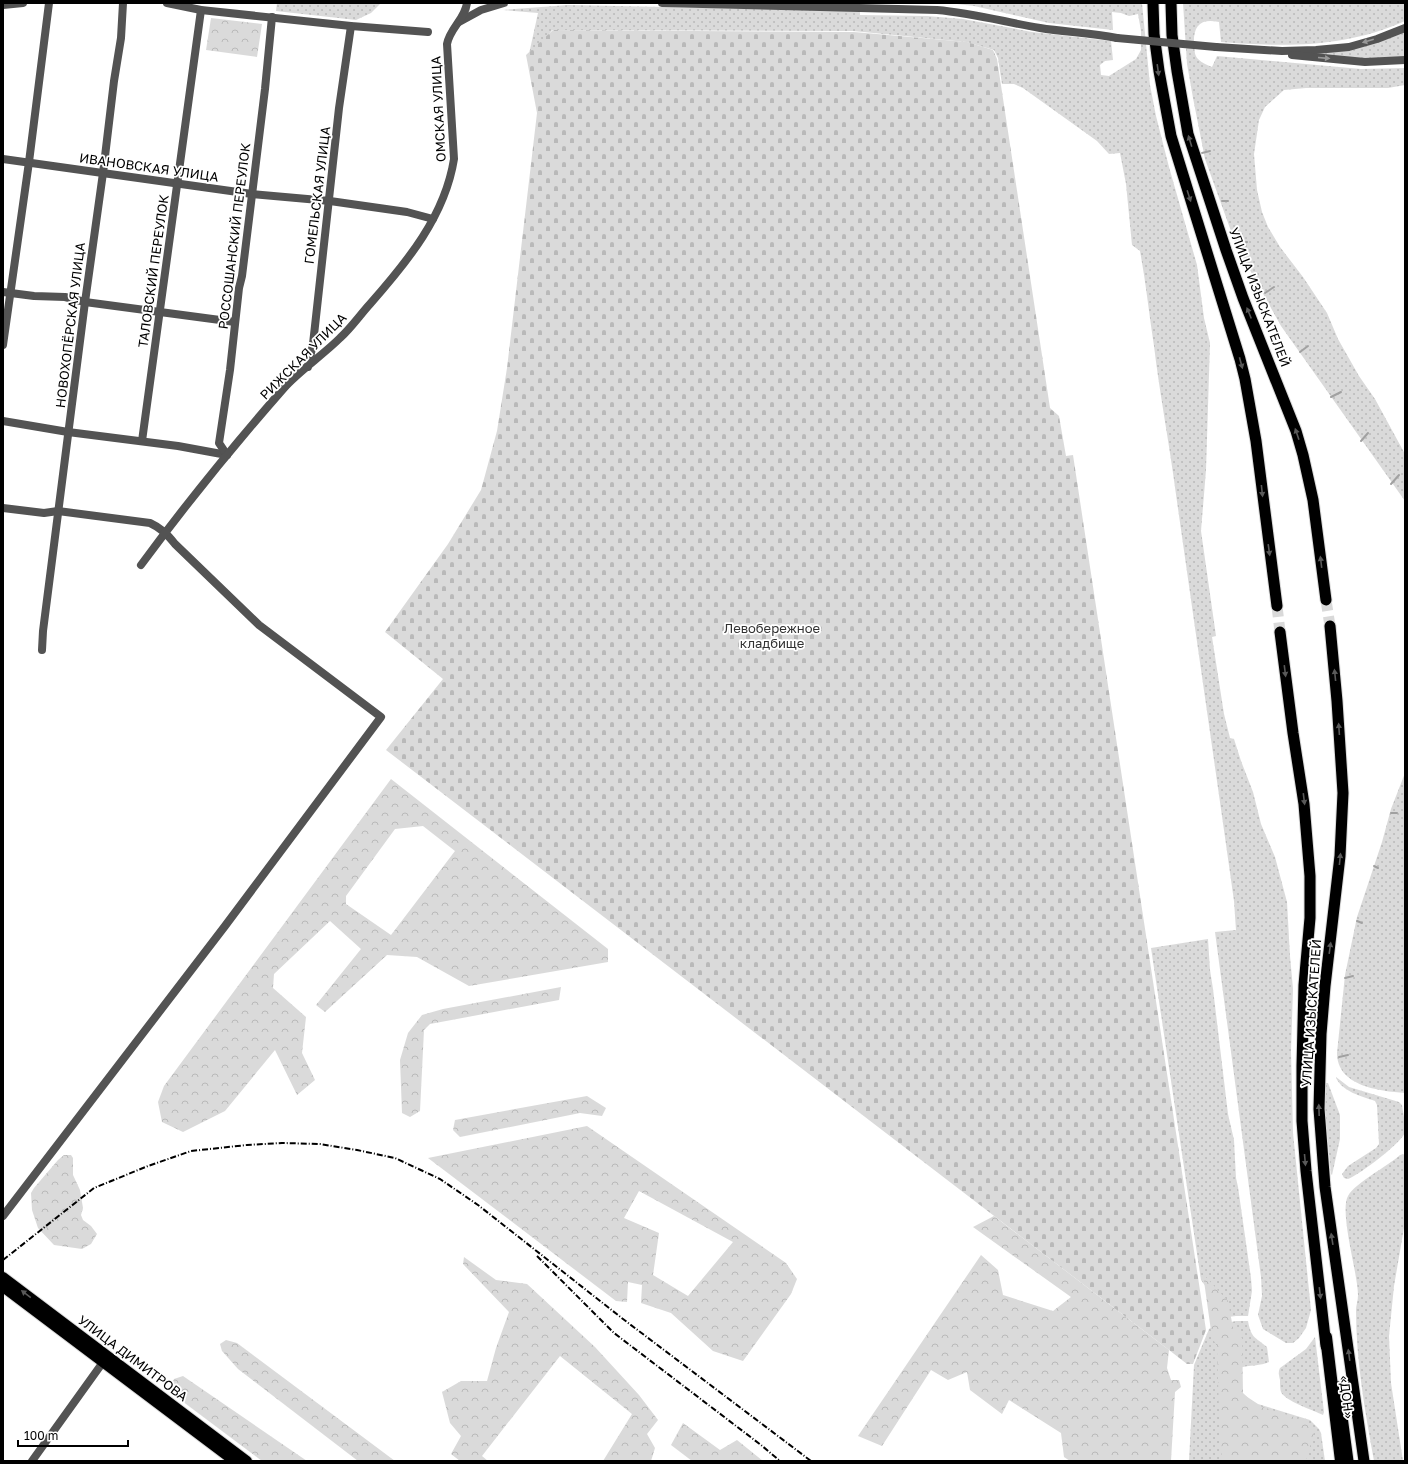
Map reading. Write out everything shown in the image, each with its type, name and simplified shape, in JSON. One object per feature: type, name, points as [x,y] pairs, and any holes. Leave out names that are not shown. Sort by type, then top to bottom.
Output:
[{"type":"highway","points":[[1153,3],[1154,34],[1158,71],[1169,130],[1240,359],[1245,380],[1256,441],[1277,606]]},
{"type":"highway","name":"УЛИЦА ИЗЫСКАТЕЛЕЙ","points":[[1171,3],[1172,35],[1188,134],[1243,298],[1296,431],[1313,500],[1326,600]]},
{"type":"highway","name":"УЛИЦА ИЗЫСКАТЕЛЕЙ","points":[[1330,626],[1337,701],[1342,800],[1340,856],[1322,1018],[1319,1065],[1319,1109],[1326,1194],[1355,1402]]},
{"type":"highway","name":"УЛИЦА ИЗЫСКАТЕЛЕЙ","points":[[1280,632],[1304,804],[1310,876],[1310,918],[1304,985],[1302,1121],[1326,1337]]},
{"type":"highway","points":[[1326,1337],[1326,1382],[1335,1461]]},
{"type":"highway","points":[[1326,1337],[1338,1386],[1348,1461]]},
{"type":"highway","name":"«ДОН»","points":[[1326,1337],[1341,1461]]},
{"type":"highway","points":[[1355,1402],[1360,1461]]},
{"type":"highway","points":[[1355,1402],[1364,1461]]},
{"type":"main road","name":"УЛИЦА ДИМИТРОВА","points":[[3,1277],[234,1461]]},
{"type":"main road","name":"УЛИЦА ДИМИТРОВА","points":[[3,1287],[247,1461]]},
{"type":"street","points":[[3,5],[23,3]]},
{"type":"street","points":[[3,345],[6,293],[29,162],[49,3]]},
{"type":"street","name":"НОВОХОПЁРСКАЯ УЛИЦА","points":[[42,650],[43,631],[68,432],[114,81],[121,38],[123,3]]},
{"type":"street","points":[[167,3],[201,10],[351,26],[428,32]]},
{"type":"street","name":"ОМСКАЯ УЛИЦА","points":[[433,219],[445,194],[451,176],[454,159],[447,44],[451,31],[459,22],[466,9],[467,3]]},
{"type":"street","points":[[459,22],[481,10],[504,3]]},
{"type":"street","points":[[662,3],[936,10],[966,13],[1041,28],[1096,34],[1117,38],[1365,62],[1405,60]]},
{"type":"street","name":"ТАЛОВСКИЙ ПЕРЕУЛОК","points":[[142,441],[201,10]]},
{"type":"street","name":"РОССОШАНСКИЙ ПЕРЕУЛОК","points":[[227,456],[219,443],[230,370],[252,194],[272,17]]},
{"type":"street","name":"ГОМЕЛЬСКАЯ УЛИЦА","points":[[308,367],[313,344],[320,268],[330,202],[339,108],[351,26]]},
{"type":"street","points":[[1216,47],[1282,51],[1348,47],[1377,39],[1405,28]]},
{"type":"street","name":"ИВАНОВСКАЯ УЛИЦА","points":[[3,159],[252,194],[407,212],[433,219]]},
{"type":"street","name":"РИЖСКАЯ УЛИЦА","points":[[141,565],[165,532],[285,387],[341,337],[377,296],[410,255],[433,219]]},
{"type":"street","points":[[6,293],[65,297],[85,302],[235,322]]},
{"type":"street","points":[[3,421],[68,432],[178,446],[227,456]]},
{"type":"street","points":[[3,508],[44,513],[58,511],[150,523],[165,532],[175,544],[258,625],[381,717],[225,926],[3,1216]]},
{"type":"street","points":[[32,1461],[106,1359]]},
{"type":"green space","points":[[277,3],[381,3],[371,13],[356,20],[276,11]]},
{"type":"green space","points":[[948,3],[1142,3],[1150,85],[1156,116],[1197,265],[1204,318],[1210,343],[1206,470],[1201,531],[1216,636],[1212,637],[1224,714],[1230,738],[1234,739],[1253,792],[1261,824],[1275,857],[1287,902],[1293,989],[1291,1051],[1293,1133],[1311,1310],[1306,1328],[1299,1338],[1293,1343],[1286,1343],[1263,1329],[1258,1315],[1262,1296],[1261,1277],[1215,932],[1236,930],[1234,901],[1144,275],[1140,251],[1132,245],[1126,184],[1120,153],[1109,154],[1097,141],[1023,88],[1014,84],[1002,84],[998,58],[994,50],[966,42],[853,31],[552,30],[537,50],[529,54],[538,13],[503,10],[568,5],[860,11],[860,15],[927,16],[963,19],[1032,32],[1111,41],[1113,60],[1105,61],[1100,65],[1101,75],[1109,76],[1136,59],[1141,50],[1141,31],[1138,14],[1129,16],[1112,12],[1113,30],[1049,23],[974,6]]},
{"type":"green space","points":[[1183,3],[1405,3],[1405,21],[1382,30],[1337,41],[1292,45],[1221,42],[1219,22],[1207,21],[1196,28],[1194,45],[1195,54],[1197,57],[1203,63],[1212,67],[1217,56],[1361,69],[1405,68],[1405,85],[1388,88],[1306,88],[1284,90],[1265,107],[1259,120],[1254,154],[1257,190],[1262,212],[1268,227],[1280,247],[1303,277],[1327,313],[1338,339],[1359,376],[1375,399],[1405,454],[1405,501],[1281,326],[1236,245],[1205,159],[1187,64]]},
{"type":"green space","points":[[211,18],[262,24],[257,57],[206,50]]},
{"type":"green space","name":"Левобережное кладбище","points":[[553,30],[854,32],[967,42],[993,50],[997,59],[1050,408],[1059,416],[1066,456],[1073,455],[1206,1330],[1193,1364],[1187,1364],[386,750],[443,679],[385,632],[448,544],[481,490],[497,431],[507,368],[537,113],[526,55]]},
{"type":"green space","points":[[1405,32],[1405,58],[1369,59],[1317,54]]},
{"type":"green space","points":[[1405,773],[1405,1093],[1383,1091],[1361,1085],[1352,1080],[1344,1073],[1339,1064],[1337,1053],[1345,975],[1357,917],[1382,842],[1391,809]]},
{"type":"green space","points":[[391,779],[608,949],[608,962],[469,986],[417,957],[387,955],[325,1012],[316,1005],[361,949],[330,921],[274,974],[273,988],[306,1017],[302,1053],[315,1080],[297,1095],[275,1050],[225,1111],[183,1132],[162,1122],[158,1102],[164,1086]],"holes":[[[423,826],[455,851],[391,935],[346,904],[346,896],[395,829]]]},
{"type":"green space","points":[[1208,939],[1210,970],[1228,1114],[1234,1140],[1236,1178],[1251,1278],[1252,1291],[1248,1316],[1228,1317],[1201,1280],[1151,948]]},
{"type":"green space","points":[[561,987],[559,1000],[430,1024],[424,1030],[420,1111],[410,1117],[402,1113],[400,1060],[408,1033],[422,1015],[443,1009]]},
{"type":"green space","points":[[1336,1077],[1349,1087],[1399,1102],[1402,1105],[1405,1122],[1405,1132],[1397,1143],[1370,1165],[1348,1179],[1344,1178],[1342,1174],[1348,1166],[1376,1148],[1379,1144],[1377,1105],[1375,1101],[1358,1095],[1343,1087]]},
{"type":"green space","points":[[1326,1083],[1328,1083],[1340,1115],[1340,1139],[1332,1175],[1325,1113]]},
{"type":"green space","points":[[587,1096],[606,1108],[602,1116],[580,1113],[460,1137],[453,1130],[455,1120]]},
{"type":"green space","points":[[587,1126],[786,1263],[797,1279],[791,1294],[743,1361],[713,1351],[671,1313],[641,1303],[642,1285],[628,1282],[627,1302],[616,1301],[428,1158]],"holes":[[[639,1191],[733,1242],[688,1296],[653,1275],[659,1233],[624,1218]]]},
{"type":"green space","points":[[1405,1154],[1405,1222],[1394,1286],[1389,1336],[1391,1383],[1403,1461],[1374,1461],[1359,1367],[1356,1329],[1358,1295],[1347,1229],[1346,1204],[1348,1196],[1364,1180],[1400,1155]]},
{"type":"green space","points":[[64,1155],[71,1155],[73,1158],[73,1175],[80,1190],[83,1208],[81,1215],[83,1220],[91,1226],[97,1234],[91,1244],[82,1249],[54,1245],[38,1228],[32,1210],[31,1193],[58,1160]]},
{"type":"green space","points":[[994,1216],[1169,1350],[1167,1368],[1171,1380],[1179,1380],[1181,1387],[1175,1392],[1171,1461],[1070,1461],[1064,1457],[1061,1433],[1009,1400],[1002,1414],[970,1390],[967,1372],[948,1380],[931,1370],[882,1446],[858,1436],[981,1255],[998,1270],[1003,1295],[1053,1311],[1071,1297],[973,1227]]},
{"type":"green space","points":[[464,1257],[496,1280],[527,1284],[595,1347],[639,1395],[658,1420],[647,1434],[655,1448],[651,1461],[603,1461],[632,1414],[560,1356],[482,1456],[488,1461],[460,1461],[451,1454],[461,1436],[450,1423],[442,1392],[461,1381],[487,1381],[496,1348],[509,1312],[463,1264]]},
{"type":"green space","points":[[1203,1274],[1228,1301],[1233,1328],[1242,1333],[1243,1393],[1256,1405],[1304,1420],[1315,1428],[1306,1461],[1222,1461],[1217,1346],[1212,1338]]},
{"type":"green space","points":[[1248,1321],[1252,1334],[1267,1347],[1269,1362],[1239,1368],[1231,1322]]},
{"type":"green space","points":[[1217,1323],[1241,1393],[1258,1404],[1310,1420],[1321,1433],[1325,1461],[1189,1461],[1194,1365],[1209,1329]]},
{"type":"green space","points":[[1315,1337],[1324,1412],[1323,1415],[1288,1399],[1281,1392],[1280,1388],[1280,1368],[1306,1349]]},
{"type":"green space","points":[[226,1340],[237,1343],[395,1461],[358,1461],[238,1369],[222,1351],[220,1344]]},
{"type":"green space","points":[[183,1376],[307,1461],[262,1461],[174,1395],[170,1390],[174,1379]]},
{"type":"green space","points":[[683,1423],[720,1450],[737,1440],[763,1461],[692,1461],[671,1445]]},
{"type":"waterway","points":[[1202,153],[1210,151]]},
{"type":"waterway","points":[[1222,201],[1228,201]]},
{"type":"waterway","points":[[1239,244],[1247,242]]},
{"type":"waterway","points":[[1265,293],[1274,287]]},
{"type":"waterway","points":[[1300,352],[1308,346]]},
{"type":"waterway","points":[[1331,397],[1341,392]]},
{"type":"waterway","points":[[1361,441],[1368,433]]},
{"type":"waterway","points":[[1391,484],[1399,475]]},
{"type":"waterway","points":[[1391,813],[1397,813]]},
{"type":"waterway","points":[[1374,866],[1378,868]]},
{"type":"waterway","points":[[1357,921],[1362,923]]},
{"type":"waterway","points":[[1345,978],[1353,976]]},
{"type":"waterway","points":[[1339,1057],[1348,1055]]},
{"type":"tunnel","points":[[1326,600],[1330,626]]},
{"type":"tunnel","points":[[1277,606],[1280,632]]},
{"type":"railway","points":[[3,1260],[94,1188],[148,1166],[191,1151],[282,1143],[320,1144],[395,1158],[440,1179],[478,1205],[623,1319],[811,1461]]},
{"type":"railway","points":[[537,1256],[614,1333],[780,1461]]}]
